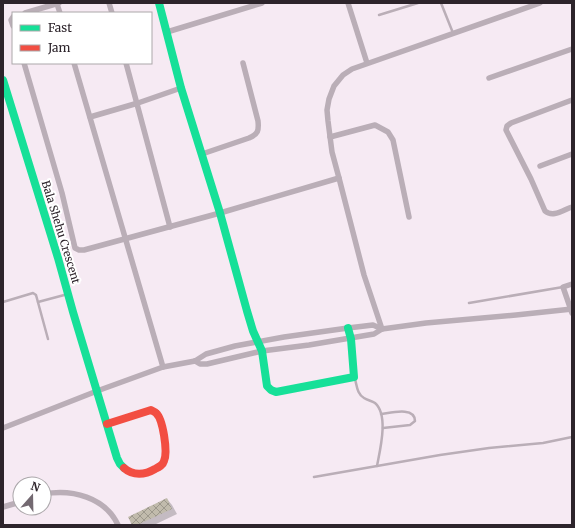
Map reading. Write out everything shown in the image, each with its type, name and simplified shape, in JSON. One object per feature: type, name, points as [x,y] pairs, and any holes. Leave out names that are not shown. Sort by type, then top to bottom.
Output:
[{"type":"street","points":[[28,12],[58,3]]},
{"type":"street","points":[[159,3],[181,88],[220,213],[253,331],[262,351],[268,386],[271,390],[274,392],[282,391],[354,376],[351,339],[348,328]]},
{"type":"street","points":[[167,32],[262,3]]},
{"type":"street","points":[[348,3],[367,63]]},
{"type":"street","points":[[382,329],[364,275],[330,137],[327,110],[334,86],[343,75],[352,69],[540,3]]},
{"type":"street","points":[[488,78],[572,49]]},
{"type":"street","points":[[202,154],[249,138],[257,132],[258,121],[243,63]]},
{"type":"street","points":[[24,64],[62,193],[75,248],[78,250],[84,250],[126,239],[339,178]]},
{"type":"street","points":[[74,64],[163,367]]},
{"type":"street","points":[[126,64],[170,226]]},
{"type":"street","name":"Bala Shehu Crescent","points":[[3,80],[107,424]]},
{"type":"street","points":[[90,117],[138,103],[181,88]]},
{"type":"street","points":[[572,100],[511,123],[507,126],[506,130],[531,179],[545,212],[553,214],[572,207]]},
{"type":"street","points":[[330,137],[374,125],[388,132],[393,140],[409,217]]},
{"type":"street","points":[[540,166],[572,154]]},
{"type":"street","points":[[195,361],[200,364],[207,364],[262,351],[351,339],[374,334],[382,329],[426,323],[572,311],[563,287],[572,284]]},
{"type":"street","points":[[3,428],[163,367],[195,361],[206,354],[235,346],[258,341],[373,325],[382,329]]},
{"type":"street","points":[[151,410],[156,412],[159,417],[165,443],[166,455],[164,462],[159,467],[148,473],[136,474],[129,472],[120,464],[107,424],[151,410]]},
{"type":"street","points":[[52,493],[65,492],[86,497],[98,503],[107,510],[114,517],[118,525]]},
{"type":"lane","points":[[379,15],[418,3]]},
{"type":"lane","points":[[441,3],[453,33]]},
{"type":"lane","points":[[469,303],[563,287]]},
{"type":"lane","points":[[3,302],[33,293],[36,295],[48,339]]},
{"type":"lane","points":[[38,302],[68,294]]},
{"type":"lane","points":[[354,376],[359,393],[362,397],[376,404],[381,414],[383,428],[377,466]]},
{"type":"lane","points":[[381,414],[404,411],[414,415],[415,418],[415,421],[410,425],[383,428]]},
{"type":"lane","points":[[314,477],[461,452],[543,443],[572,437]]},
{"type":"building","points":[[167,498],[172,509],[137,525],[132,525],[128,517]]},
{"type":"traffic: fast","points":[[159,3],[181,88],[220,213],[247,311],[253,331],[262,351],[267,386],[276,392],[354,377],[351,339],[348,328]]},
{"type":"traffic: fast","points":[[3,80],[58,258],[117,458],[124,468]]},
{"type":"traffic: jam","points":[[107,424],[151,410],[159,416],[164,436],[165,457],[163,464],[151,471],[139,474],[128,471],[124,468]]}]
